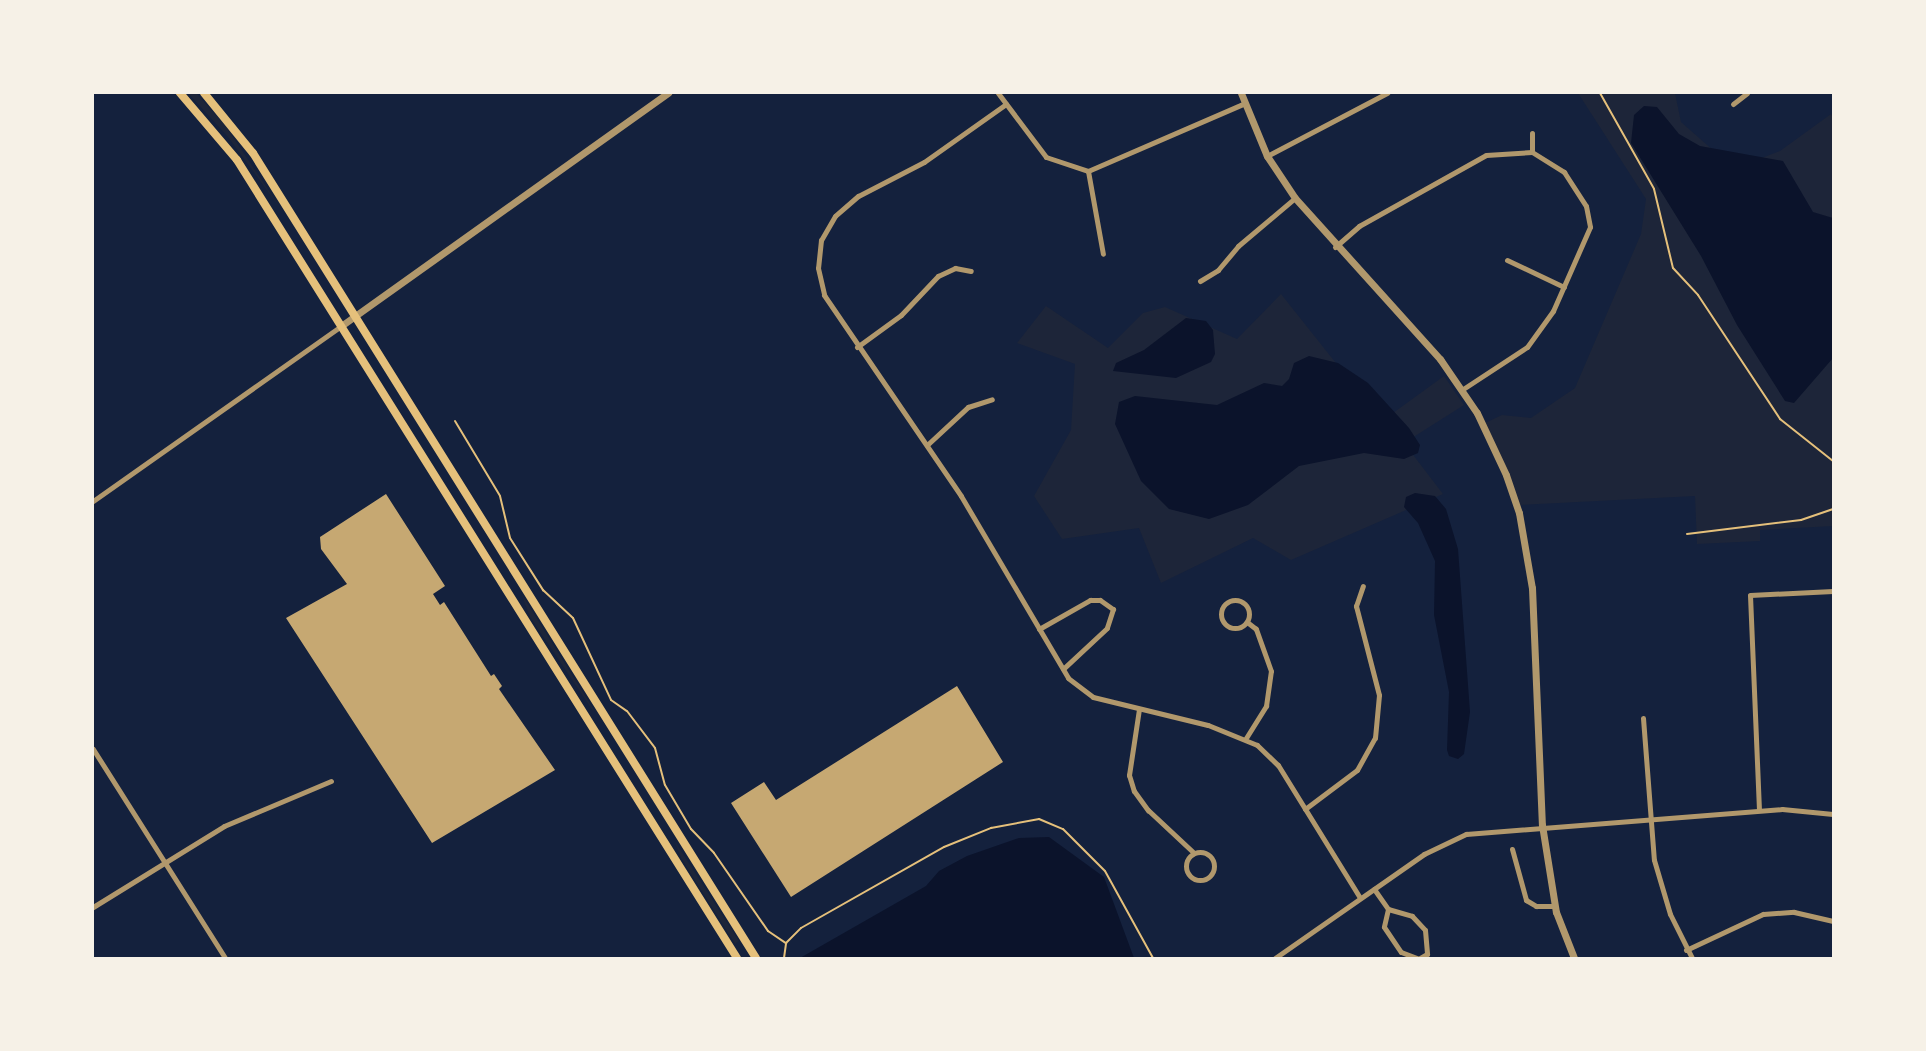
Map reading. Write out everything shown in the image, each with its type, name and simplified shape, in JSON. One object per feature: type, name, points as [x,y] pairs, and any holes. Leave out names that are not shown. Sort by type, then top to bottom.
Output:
[{"type":"main road","points":[[180,93],[225,142],[737,958]]},
{"type":"main road","points":[[204,93],[253,153],[756,958]]},
{"type":"street","points":[[93,501],[668,93]]},
{"type":"street","points":[[998,93],[1046,157],[1088,171],[1245,103]]},
{"type":"street","points":[[1241,93],[1267,156],[1295,198],[1335,247],[1422,338],[1463,389],[1506,475],[1528,553],[1542,825],[1555,906],[1574,958]]},
{"type":"street","points":[[1267,156],[1387,93]]},
{"type":"street","points":[[1732,104],[1747,93]]},
{"type":"street","points":[[1006,104],[924,162],[848,202],[829,225],[821,240],[820,284],[858,347],[927,445],[1063,669],[1087,694],[1246,738],[1278,765],[1360,898]]},
{"type":"street","points":[[1532,133],[1532,152]]},
{"type":"street","points":[[1335,247],[1359,226],[1486,155],[1532,152],[1564,172],[1587,211],[1590,227],[1564,287],[1532,342],[1463,389]]},
{"type":"street","points":[[1088,171],[1103,254]]},
{"type":"street","points":[[1200,281],[1218,270],[1238,246],[1295,198]]},
{"type":"street","points":[[1507,260],[1564,287]]},
{"type":"street","points":[[858,347],[901,315],[938,276],[955,268],[971,271]]},
{"type":"street","points":[[927,445],[968,407],[992,399]]},
{"type":"street","points":[[1305,809],[1357,770],[1375,738],[1379,695],[1356,606],[1363,586]]},
{"type":"street","points":[[1759,810],[1750,595],[1833,591]]},
{"type":"street","points":[[1039,629],[1090,600],[1100,600],[1113,609],[1107,628],[1063,669]]},
{"type":"street","points":[[1246,738],[1266,706],[1272,671],[1256,629],[1247,622],[1246,605],[1238,600],[1226,605],[1222,613],[1227,625],[1235,628],[1247,622]]},
{"type":"street","points":[[1139,709],[1129,775],[1134,791],[1148,810],[1194,853],[1212,858],[1213,872],[1206,878],[1197,879],[1187,871],[1188,858],[1194,853]]},
{"type":"street","points":[[1643,718],[1647,818],[1662,889],[1686,950],[1692,958]]},
{"type":"street","points":[[93,749],[225,958]]},
{"type":"street","points":[[93,907],[224,826],[331,781]]},
{"type":"street","points":[[1275,958],[1424,854],[1459,836],[1542,825],[1759,810],[1833,814]]},
{"type":"street","points":[[1512,849],[1526,900],[1536,906],[1555,906]]},
{"type":"street","points":[[1374,889],[1388,909],[1412,916],[1425,930],[1427,954],[1418,958],[1401,952],[1384,927],[1388,909]]},
{"type":"street","points":[[1686,950],[1763,915],[1794,912],[1833,921]]},
{"type":"path","points":[[1600,93],[1654,189],[1672,268],[1698,295],[1780,419],[1833,461]]},
{"type":"path","points":[[455,421],[500,496],[512,543],[543,590],[573,618],[611,700],[627,711],[655,748],[665,785],[691,829],[720,861],[768,931],[786,943]]},
{"type":"path","points":[[1687,534],[1801,520],[1833,509]]},
{"type":"path","points":[[784,958],[786,943],[807,924],[944,847],[991,828],[1046,819],[1063,829],[1109,875],[1153,958]]},
{"type":"shaded area","points":[[188,93],[196,93],[225,125],[285,215],[228,137]]},
{"type":"shaded area","points":[[1578,93],[1675,93],[1681,122],[1723,159],[1759,159],[1780,151],[1831,114],[1833,526],[1760,530],[1760,541],[1697,544],[1695,496],[1520,505],[1483,424],[1502,415],[1531,418],[1575,388],[1641,234],[1646,199]]},
{"type":"shaded area","points":[[1644,106],[1657,107],[1679,134],[1700,146],[1783,161],[1813,212],[1833,218],[1833,358],[1794,403],[1785,401],[1737,325],[1701,256],[1631,143],[1634,115]]},
{"type":"shaded area","points":[[1281,294],[1382,421],[1444,376],[1464,405],[1404,443],[1443,494],[1291,560],[1253,538],[1161,583],[1139,528],[1062,539],[1034,496],[1071,430],[1075,364],[1017,343],[1046,306],[1108,348],[1143,313],[1165,307],[1237,339]]},
{"type":"shaded area","points":[[1186,318],[1206,321],[1213,330],[1215,354],[1211,362],[1176,378],[1113,371],[1116,363],[1144,350]]},
{"type":"shaded area","points":[[1309,356],[1338,363],[1368,383],[1409,428],[1420,445],[1418,453],[1404,459],[1364,453],[1299,466],[1248,505],[1209,519],[1169,509],[1141,481],[1115,424],[1119,402],[1135,396],[1217,405],[1264,383],[1282,386],[1289,379],[1294,363]]},
{"type":"shaded area","points":[[1415,493],[1435,496],[1446,509],[1458,549],[1470,712],[1464,754],[1458,759],[1449,756],[1447,750],[1449,692],[1434,615],[1435,561],[1418,523],[1404,507],[1406,497]]},
{"type":"shaded area","points":[[521,593],[594,710],[593,711],[530,617]]},
{"type":"shaded area","points":[[1049,837],[1104,877],[1134,958],[800,958],[926,886],[939,871],[967,856],[1019,838]]},
{"type":"shaded area","points":[[674,840],[739,941],[735,944],[681,858]]},
{"type":"building","points":[[386,494],[445,586],[433,594],[440,605],[444,602],[491,676],[494,674],[502,686],[499,689],[555,770],[432,843],[286,618],[347,584],[321,549],[320,537]]},
{"type":"building","points":[[957,686],[1003,762],[791,897],[731,803],[764,782],[776,800]]}]
